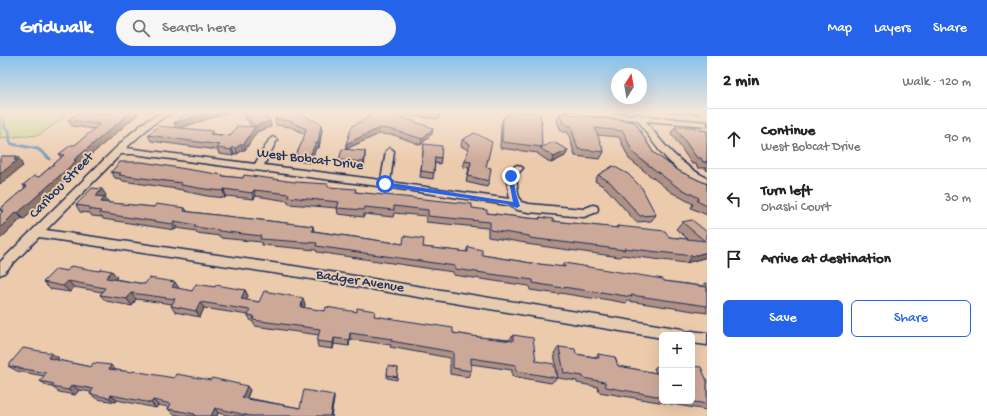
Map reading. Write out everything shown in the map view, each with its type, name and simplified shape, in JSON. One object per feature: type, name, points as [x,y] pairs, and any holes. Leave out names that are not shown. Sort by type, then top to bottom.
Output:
[{"type":"street","name":"Caribou Street","points":[[0,270],[117,151],[142,129]]},
{"type":"street","points":[[649,129],[672,160],[687,172],[707,182]]},
{"type":"street","points":[[258,167],[273,140]]},
{"type":"street","name":"West Bobcat Drive","points":[[117,151],[133,151],[385,184],[507,202],[517,206],[584,213],[593,210]]},
{"type":"street","points":[[385,184],[390,151]]},
{"type":"street","points":[[517,206],[513,194],[511,176],[518,168]]},
{"type":"street","name":"Badger Avenue","points":[[36,233],[293,271],[664,332]]},
{"type":"street","points":[[695,337],[707,339]]},
{"type":"green space","points":[[0,129],[48,129],[39,135],[0,138]]},
{"type":"building","points":[[94,129],[111,129],[74,160],[76,161],[18,213],[16,212],[0,228],[0,214],[4,210],[0,209],[27,186],[23,185],[34,176],[39,177],[64,155],[59,154],[71,145],[75,145]]},
{"type":"building","points":[[155,129],[189,129],[213,131],[210,134],[230,136],[235,129],[254,129],[244,144],[241,144],[236,148],[232,148],[231,150],[217,148],[220,145],[148,135]]},
{"type":"building","points":[[306,129],[320,129],[318,143],[316,143],[309,157],[296,155]]},
{"type":"building","points":[[351,129],[377,129],[346,144]]},
{"type":"building","points":[[385,129],[432,129],[422,139],[394,130]]},
{"type":"building","points":[[503,129],[541,129],[542,147],[502,142]]},
{"type":"building","points":[[572,129],[595,129],[604,152],[578,149]]},
{"type":"building","points":[[602,129],[639,129],[653,152],[679,171],[707,184],[707,206],[697,201],[699,198],[676,186],[633,153],[623,131]]},
{"type":"building","points":[[676,129],[696,129],[707,131],[707,162],[703,162],[701,158],[697,158]]},
{"type":"building","points":[[475,133],[492,142],[486,167],[491,168],[489,181],[468,176],[471,162],[465,161],[470,144],[462,140]]},
{"type":"building","points":[[553,142],[568,150],[554,157],[540,148]]},
{"type":"building","points":[[424,144],[442,146],[441,158],[435,157],[434,173],[421,171]]},
{"type":"building","points":[[342,149],[365,151],[364,162],[339,160]]},
{"type":"building","points":[[2,156],[17,156],[14,160],[18,160],[0,174],[0,159]]},
{"type":"building","points":[[120,162],[142,162],[223,175],[222,176],[243,178],[244,175],[295,182],[328,184],[328,187],[356,189],[355,192],[472,204],[472,208],[487,210],[487,213],[540,219],[540,217],[553,219],[553,221],[618,228],[617,226],[665,231],[669,237],[705,241],[682,222],[692,220],[707,232],[707,252],[693,256],[624,248],[625,250],[530,238],[529,236],[490,230],[490,222],[428,216],[428,210],[394,206],[394,210],[365,207],[364,210],[337,208],[339,202],[288,197],[289,194],[254,190],[252,193],[224,189],[223,191],[205,189],[181,185],[182,183],[119,175],[121,173],[111,172]]},
{"type":"building","points":[[613,166],[628,174],[642,188],[656,215],[640,216],[610,182],[598,175]]},
{"type":"building","points":[[92,188],[102,189],[96,196],[105,197],[101,202],[154,207],[156,204],[185,208],[184,211],[313,226],[312,231],[403,244],[404,236],[424,239],[423,247],[468,252],[468,247],[482,250],[482,255],[565,267],[564,263],[707,287],[707,306],[631,295],[632,297],[563,288],[533,283],[533,280],[455,269],[455,266],[316,246],[317,243],[260,239],[261,236],[194,227],[196,225],[174,221],[172,224],[99,213],[101,211],[88,209],[90,207],[76,205]]},
{"type":"building","points":[[71,266],[99,271],[101,269],[112,271],[106,278],[145,284],[149,278],[175,282],[172,287],[192,291],[196,284],[215,287],[216,285],[245,290],[241,299],[259,302],[264,291],[303,298],[301,307],[325,311],[326,307],[357,312],[357,308],[375,311],[374,316],[453,328],[453,333],[513,341],[513,335],[533,338],[536,361],[554,364],[557,378],[516,371],[516,365],[471,358],[471,371],[453,368],[453,352],[391,341],[392,339],[350,333],[349,340],[334,338],[333,343],[317,341],[320,329],[253,320],[254,316],[248,315],[250,310],[200,302],[196,311],[171,306],[175,299],[131,293],[127,299],[100,295],[105,288],[68,281],[63,286],[43,282],[56,269],[67,271]]},
{"type":"building","points":[[559,347],[575,349],[576,354],[599,358],[598,354],[615,357],[618,366],[659,373],[659,396],[606,387],[605,382],[564,373]]},
{"type":"building","points":[[23,348],[51,353],[48,358],[91,367],[93,363],[111,365],[109,369],[133,371],[174,378],[176,374],[211,380],[212,378],[247,386],[242,398],[300,408],[304,390],[334,395],[330,415],[333,416],[250,416],[215,408],[211,416],[195,416],[195,414],[168,409],[171,404],[153,400],[151,403],[111,395],[109,398],[90,394],[93,389],[72,385],[68,390],[52,387],[54,384],[40,381],[46,373],[8,366]]},
{"type":"building","points":[[388,366],[398,368],[397,377],[387,375]]},
{"type":"building","points":[[695,366],[701,367],[707,381],[707,404],[695,402]]},
{"type":"waterway","points":[[7,129],[9,130],[10,142],[12,144],[38,149],[50,159]]},
{"type":"route","points":[[385,184],[507,202],[517,206],[513,194],[511,176]]}]
